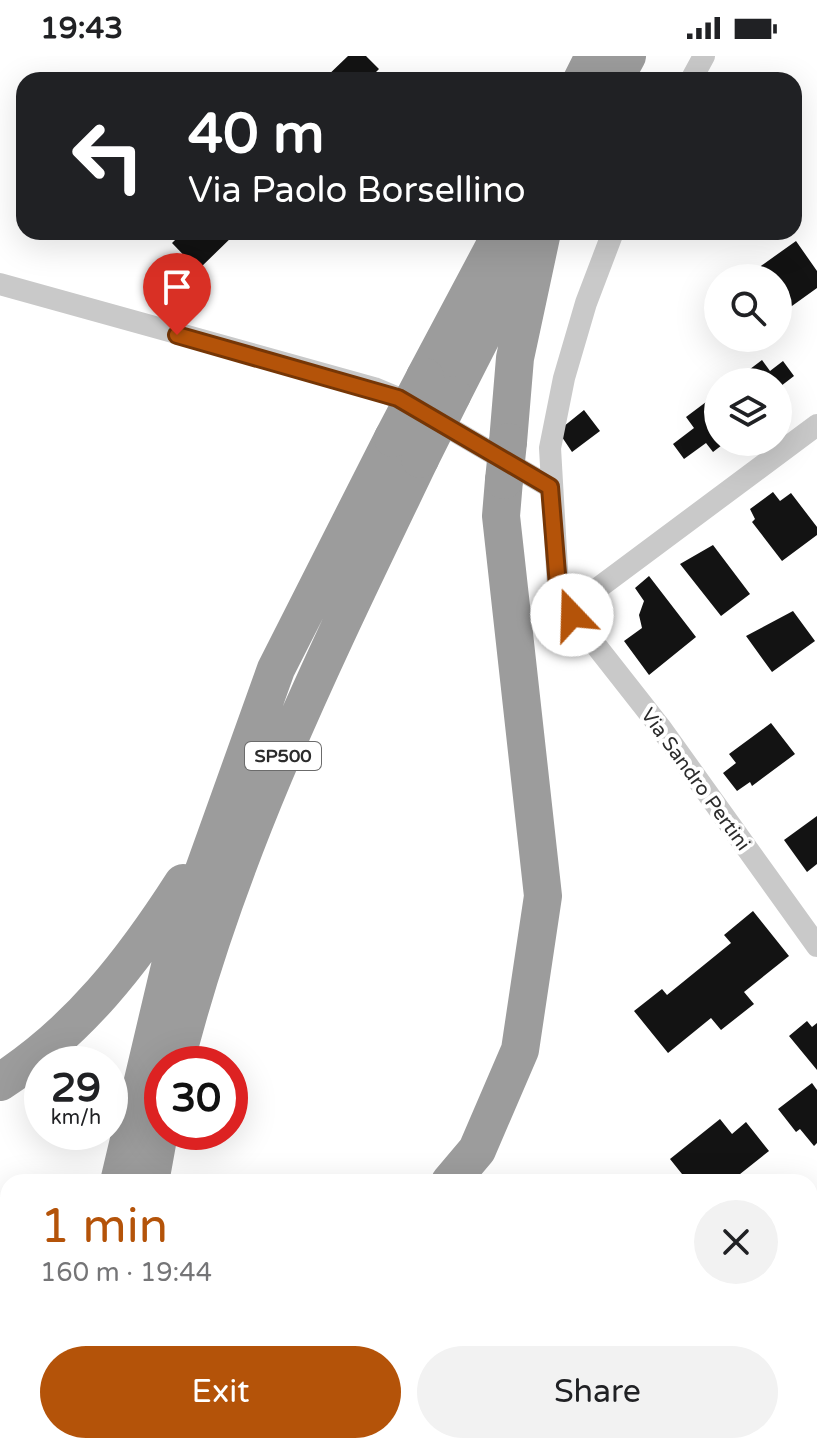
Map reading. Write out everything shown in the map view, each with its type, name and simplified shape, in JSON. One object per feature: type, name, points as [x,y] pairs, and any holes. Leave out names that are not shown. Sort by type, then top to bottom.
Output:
[{"type":"highway","name":"SP500","points":[[121,1174],[171,962],[276,669],[407,449],[439,386],[499,240]]},
{"type":"highway","name":"SP500","points":[[439,386],[530,240]]},
{"type":"highway","points":[[457,1174],[477,1150],[520,1050],[543,896],[501,516],[515,358],[540,240]]},
{"type":"highway","name":"SP500","points":[[180,1046],[198,973],[407,449]]},
{"type":"highway","points":[[0,1082],[30,1062],[76,1023],[111,985],[156,925],[221,823]]},
{"type":"highway","points":[[151,1174],[156,1150]]},
{"type":"street","name":"Via Sandro Pertini","points":[[610,240],[586,303],[564,378],[550,448],[558,586],[572,615],[660,727],[817,946]]},
{"type":"street","points":[[0,284],[374,388],[398,398],[550,487]]},
{"type":"street","points":[[572,615],[572,608],[578,603],[817,425]]},
{"type":"building","points":[[348,56],[366,56],[379,69],[376,72],[331,72]]},
{"type":"building","points":[[175,240],[229,240],[198,270],[172,243]]},
{"type":"building","points":[[796,241],[817,271],[817,288],[792,306],[792,264],[764,264]]},
{"type":"building","points":[[762,360],[768,368],[751,368]]},
{"type":"building","points":[[783,361],[788,368],[774,368]]},
{"type":"building","points":[[704,404],[704,444],[684,459],[673,444],[694,428],[686,417]]},
{"type":"building","points":[[584,410],[600,431],[572,452],[558,431]]},
{"type":"building","points":[[773,492],[780,501],[791,493],[817,527],[817,535],[782,561],[752,522],[755,519],[750,509]]},
{"type":"building","points":[[713,545],[750,594],[721,616],[680,564]]},
{"type":"building","points":[[649,576],[696,637],[649,675],[624,641],[642,628],[639,615],[644,601],[635,588]]},
{"type":"building","points":[[793,611],[815,641],[772,672],[746,636]]},
{"type":"building","points":[[771,723],[795,754],[752,786],[750,782],[737,791],[723,773],[736,763],[729,754]]},
{"type":"building","points":[[817,816],[817,864],[807,872],[784,840]]},
{"type":"building","points":[[753,911],[789,956],[744,992],[754,1004],[721,1030],[711,1018],[668,1053],[634,1011],[662,989],[667,995],[731,943],[724,935]]},
{"type":"building","points":[[807,1021],[812,1027],[817,1023],[817,1070],[789,1036]]},
{"type":"building","points":[[812,1083],[817,1090],[817,1143],[814,1146],[800,1129],[796,1132],[778,1109]]},
{"type":"building","points":[[720,1119],[732,1134],[746,1122],[769,1151],[740,1174],[682,1174],[670,1159]]},
{"type":"route","points":[[177,335],[374,388],[398,398],[550,487],[558,586],[572,615]]}]
